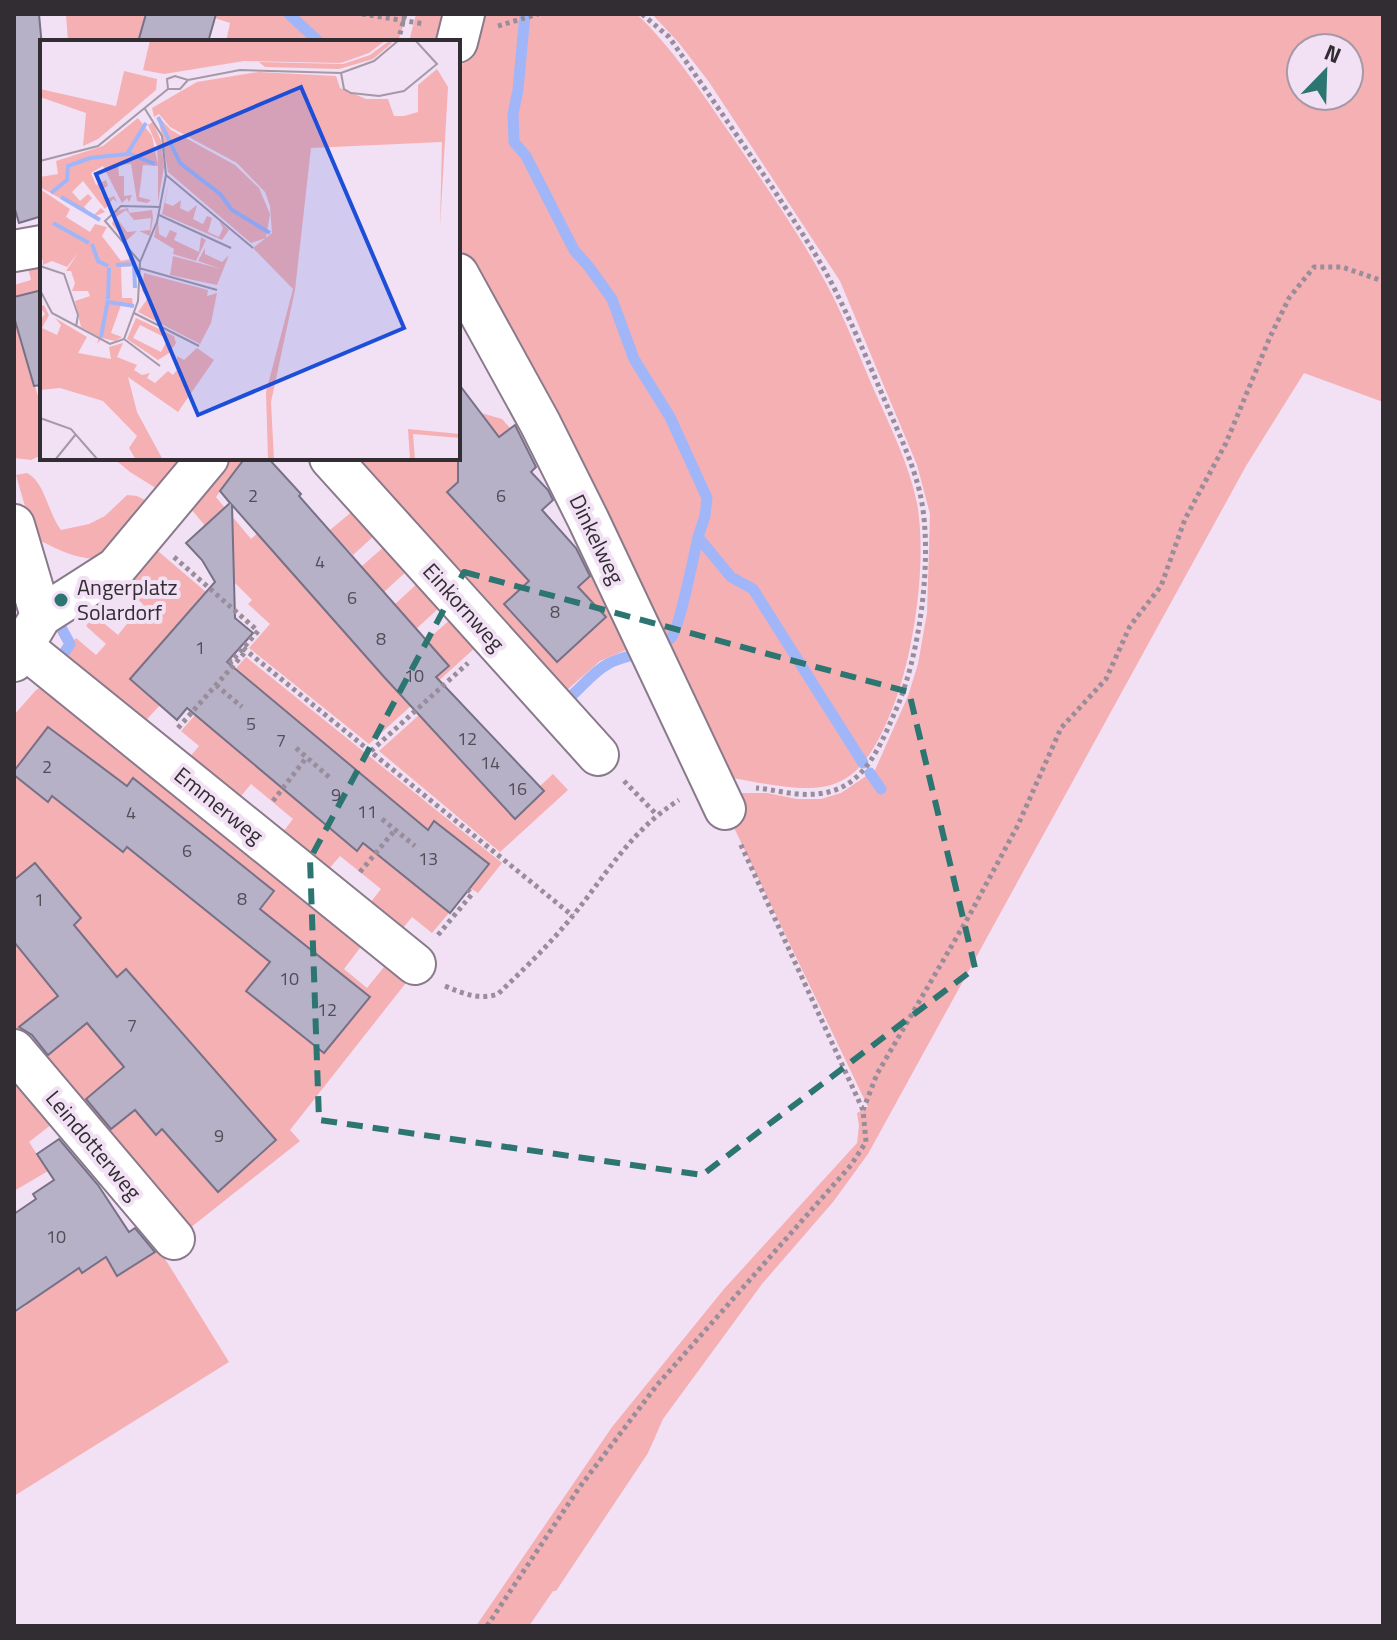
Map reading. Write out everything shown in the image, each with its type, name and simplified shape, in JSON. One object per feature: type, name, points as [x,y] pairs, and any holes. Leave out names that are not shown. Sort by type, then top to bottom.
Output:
[{"type":"street","points":[[458,40],[464,14]]},
{"type":"street","points":[[14,251],[40,246]]},
{"type":"street","name":"Dinkelweg","points":[[460,278],[581,505],[719,797]]},
{"type":"street","points":[[26,641],[108,574],[206,460]]},
{"type":"street","name":"Einkornweg","points":[[332,460],[598,755]]},
{"type":"street","points":[[14,525],[26,641]]},
{"type":"street","name":"Emmerweg","points":[[26,641],[156,754],[415,964]]},
{"type":"street","name":"Leindotterweg","points":[[14,1050],[174,1239]]},
{"type":"path","points":[[362,14],[404,17],[398,40]]},
{"type":"path","points":[[642,14],[669,37],[808,242],[838,295],[913,472],[921,498],[925,535],[917,643],[904,691],[867,768],[833,791],[719,797]]},
{"type":"path","points":[[863,1110],[877,1074],[1018,825],[1061,728],[1106,679],[1130,626],[1161,586],[1185,519],[1226,443],[1289,298],[1314,267],[1342,267],[1383,281]]},
{"type":"path","points":[[146,532],[258,631],[156,754]]},
{"type":"path","points":[[371,751],[494,640]]},
{"type":"path","points":[[229,660],[231,662],[245,649]]},
{"type":"path","points":[[245,649],[573,916]]},
{"type":"path","points":[[216,685],[242,707]]},
{"type":"path","points":[[296,748],[329,777]]},
{"type":"path","points":[[598,755],[656,815]]},
{"type":"path","points":[[249,830],[306,758]]},
{"type":"path","points":[[468,890],[472,894],[415,964],[445,986],[469,996],[486,998],[498,994],[538,956],[573,916],[611,863],[656,815],[702,786],[719,797],[863,1110],[866,1142],[860,1153],[657,1385],[579,1488],[487,1626]]},
{"type":"path","points":[[382,819],[415,846]]},
{"type":"path","points":[[336,900],[395,830]]},
{"type":"highlighted area","points":[[464,572],[909,692],[975,968],[702,1175],[319,1120],[310,859]]},
{"type":"shaded area","points":[[66,14],[146,14],[139,40],[68,40]]},
{"type":"shaded area","points":[[203,14],[407,14],[399,40],[226,40],[230,23]]},
{"type":"shaded area","points":[[416,14],[446,14],[440,40],[410,40]]},
{"type":"shaded area","points":[[476,14],[637,14],[684,68],[779,205],[827,285],[893,431],[909,474],[920,525],[920,576],[914,628],[903,678],[882,733],[867,758],[851,775],[834,784],[813,788],[727,777],[501,320],[460,248],[460,74]]},
{"type":"shaded area","points":[[652,14],[1383,14],[1383,402],[1304,373],[1246,466],[868,1154],[833,1202],[762,1284],[663,1419],[648,1453],[556,1591],[529,1626],[476,1626],[612,1427],[724,1289],[857,1143],[857,1113],[868,1107],[725,809],[734,793],[821,799],[841,793],[875,770],[908,696],[918,664],[927,613],[930,514],[917,465],[840,281],[709,82]]},
{"type":"shaded area","points":[[40,261],[40,290],[14,297],[14,285],[31,280],[27,264]]},
{"type":"shaded area","points":[[14,317],[40,402],[40,456],[31,460],[14,458]]},
{"type":"shaded area","points":[[481,413],[502,419],[510,428],[447,493],[500,549],[541,511],[564,534],[524,570],[531,579],[504,604],[558,662],[606,617],[578,587],[596,570],[631,648],[600,661],[567,690],[561,692],[349,460],[460,460],[460,429]]},
{"type":"shaded area","points":[[115,460],[184,460],[159,490]]},
{"type":"shaded area","points":[[213,460],[244,460],[216,497],[251,539],[292,502],[288,569],[309,593],[318,586],[328,597],[320,605],[407,703],[449,666],[426,641],[452,618],[477,646],[369,744],[249,648],[270,624],[248,604],[252,600],[234,582],[227,552],[186,503]]},
{"type":"shaded area","points":[[27,473],[38,483],[61,530],[89,524],[105,516],[127,495],[149,502],[113,547],[95,557],[80,557],[34,538],[16,475]]},
{"type":"shaded area","points":[[354,510],[376,534],[353,555],[330,530]]},
{"type":"shaded area","points":[[386,545],[408,570],[384,592],[362,566]]},
{"type":"shaded area","points":[[152,546],[206,592],[130,679],[160,705],[139,728],[62,654],[76,638],[96,655],[106,644],[86,626],[94,615],[118,635],[143,604],[120,585]]},
{"type":"shaded area","points":[[419,582],[441,606],[416,629],[394,605]]},
{"type":"shaded area","points":[[246,657],[502,863],[478,893],[470,888],[432,933],[412,917],[395,938],[363,912],[381,889],[340,856],[321,878],[276,841],[293,819],[251,784],[233,806],[183,765],[199,746],[181,731]]},
{"type":"shaded area","points":[[43,686],[363,944],[344,969],[367,988],[388,962],[409,979],[290,1130],[300,1141],[185,1232],[14,1026],[14,715]]},
{"type":"shaded area","points":[[448,689],[458,701],[430,727],[514,818],[544,791],[540,786],[553,774],[568,790],[500,852],[379,751]]},
{"type":"shaded area","points":[[14,1077],[52,1124],[29,1142],[48,1171],[14,1191]]},
{"type":"shaded area","points":[[27,1245],[54,1285],[79,1268],[83,1273],[106,1257],[118,1275],[159,1249],[229,1362],[14,1496],[14,1314],[27,1305],[14,1285]]},
{"type":"building","points":[[14,14],[39,14],[40,217],[19,223],[14,206]]},
{"type":"building","points":[[146,14],[216,14],[209,40],[139,40]]},
{"type":"building","points":[[40,290],[40,385],[34,386],[14,317],[14,297]]},
{"type":"building","points":[[460,386],[499,437],[515,425],[536,467],[531,472],[553,500],[542,510],[576,548],[590,576],[578,587],[606,617],[557,662],[504,604],[529,581],[447,492],[458,482]]},
{"type":"building","points":[[243,460],[270,460],[449,666],[436,677],[544,791],[515,819],[232,505],[235,618],[253,633],[227,662],[428,830],[434,821],[489,864],[450,913],[363,843],[357,851],[187,708],[177,720],[130,679],[215,582],[202,560],[186,543],[230,503],[220,491]]},
{"type":"building","points":[[48,727],[127,786],[133,778],[274,891],[260,909],[370,997],[324,1053],[246,991],[270,962],[127,847],[123,852],[52,796],[48,802],[14,775]]},
{"type":"building","points":[[35,863],[81,918],[74,925],[117,977],[126,969],[276,1140],[218,1192],[162,1129],[156,1135],[135,1110],[111,1129],[86,1099],[124,1067],[87,1023],[48,1055],[32,1035],[19,1027],[58,996],[14,942],[14,880]]},
{"type":"building","points":[[59,1139],[98,1185],[129,1232],[135,1228],[155,1252],[117,1276],[106,1257],[82,1273],[79,1268],[14,1312],[14,1214],[36,1199],[33,1194],[54,1180],[37,1154]]},
{"type":"waterway","points":[[289,14],[317,40]]},
{"type":"waterway","points":[[525,14],[513,114],[514,142],[526,156],[574,250],[612,299],[634,359],[670,417],[707,498],[698,537],[731,577],[753,589],[863,763]]},
{"type":"waterway","points":[[559,697],[570,697],[608,664],[657,648],[671,638],[682,607],[698,537]]},
{"type":"waterway","points":[[61,616],[58,622],[70,644],[60,659],[64,667]]},
{"type":"waterway","points":[[870,773],[881,789]]},
{"type":"place","name":"Angerplatz Solardorf","points":[[61,600]]}]
